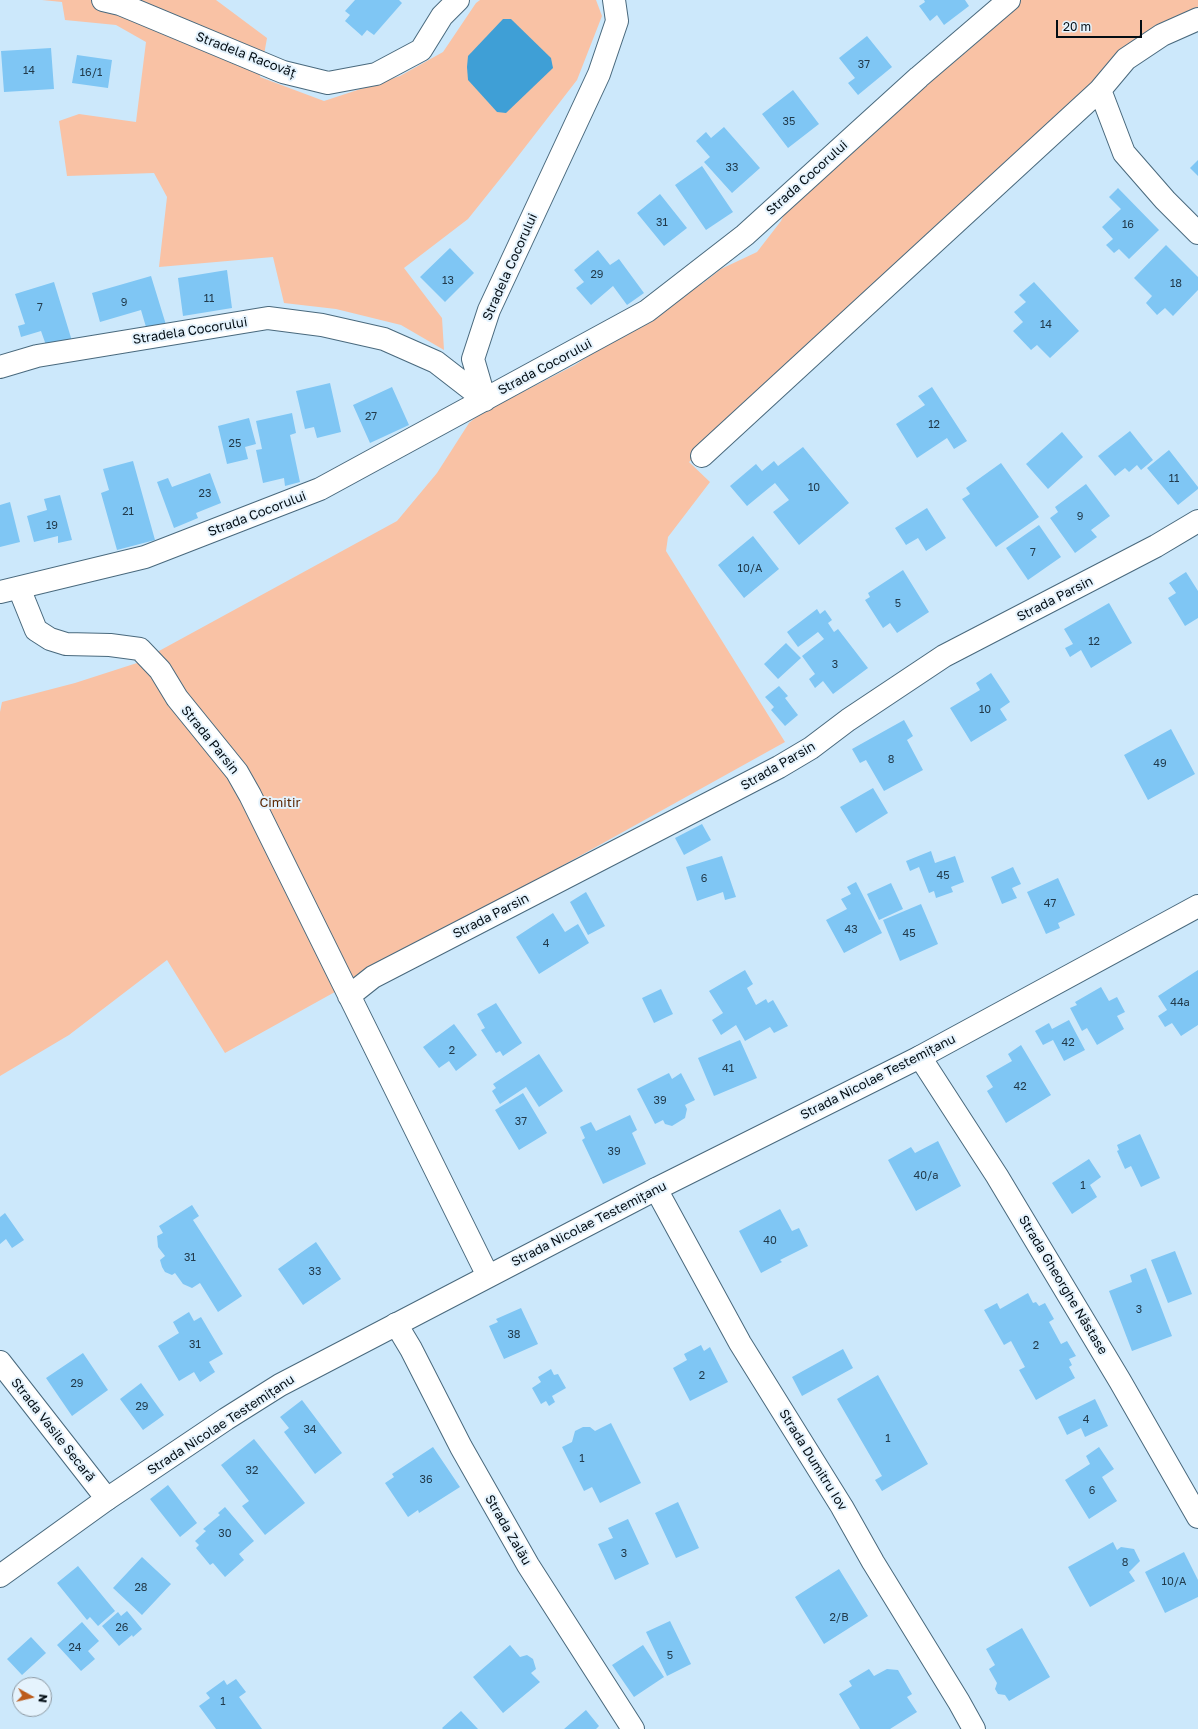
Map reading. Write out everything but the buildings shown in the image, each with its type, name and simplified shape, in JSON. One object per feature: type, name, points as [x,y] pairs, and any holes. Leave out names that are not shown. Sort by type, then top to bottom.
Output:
[{"type":"street","name":"Stradela Racovăț","points":[[103,0],[120,4],[283,72],[328,83],[376,74],[421,50],[442,16],[458,0]]},
{"type":"street","name":"Stradela Cocorului","points":[[484,400],[473,359],[489,310],[599,74],[617,21],[614,0]]},
{"type":"street","name":"Strada Cocorului","points":[[10,590],[145,557],[320,489],[647,311],[745,235],[919,77],[1009,0]]},
{"type":"street","points":[[702,456],[1100,90],[1126,59],[1162,35],[1198,19]]},
{"type":"street","points":[[1100,90],[1124,153],[1165,200],[1198,233]]},
{"type":"street","name":"Stradela Cocorului","points":[[0,367],[37,356],[268,318],[322,325],[384,339],[436,362],[484,400]]},
{"type":"street","name":"Strada Parsin","points":[[349,996],[372,977],[778,767],[811,748],[848,720],[944,656],[1156,546],[1198,521]]},
{"type":"street","name":"Strada Parsin","points":[[10,590],[36,630],[50,639],[66,644],[110,645],[140,649],[160,670],[177,698],[237,772],[488,1276]]},
{"type":"street","name":"Strada Nicolae Testemițanu","points":[[0,1576],[107,1499],[226,1419],[280,1385],[656,1189],[920,1057],[1196,911]]},
{"type":"street","name":"Strada Gheorghe Năstase","points":[[920,1057],[1001,1183],[1120,1381],[1198,1517]]},
{"type":"street","name":"Strada Dumitru Iov","points":[[656,1189],[740,1342],[842,1506],[873,1562],[974,1729]]},
{"type":"street","name":"Strada Zalău","points":[[396,1324],[411,1349],[461,1447],[528,1565],[633,1729]]},
{"type":"street","name":"Strada Vasile Secară","points":[[0,1362],[107,1499]]},
{"type":"green space","points":[[42,0],[216,0],[267,38],[260,77],[324,101],[400,76],[443,52],[476,3],[480,0],[596,0],[602,16],[577,80],[512,164],[468,219],[404,268],[442,318],[444,350],[401,325],[336,309],[284,303],[273,257],[159,267],[167,197],[154,173],[67,176],[59,121],[79,114],[136,122],[146,42],[116,25],[65,20],[62,2]]},
{"type":"green space","name":"Cimitir","points":[[1016,0],[1198,0],[1198,14],[1119,57],[689,462],[710,482],[668,537],[666,551],[785,742],[225,1053],[167,960],[69,1035],[0,1076],[0,712],[2,702],[75,683],[137,663],[397,521],[437,473],[469,423],[480,414],[575,365],[703,283],[721,269],[757,252],[781,221],[790,202]]},
{"type":"water","points":[[503,19],[511,19],[551,58],[553,68],[506,113],[497,112],[468,80],[467,67],[468,56]]}]
